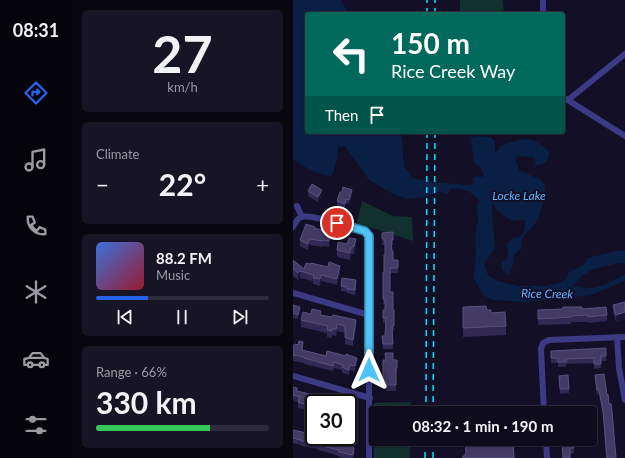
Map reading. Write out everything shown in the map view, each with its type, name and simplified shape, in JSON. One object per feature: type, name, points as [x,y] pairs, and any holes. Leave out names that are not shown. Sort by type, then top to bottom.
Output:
[{"type":"street","points":[[543,0],[543,12]]},
{"type":"street","points":[[625,54],[565,99],[625,136]]},
{"type":"street","points":[[297,206],[302,217]]},
{"type":"street","points":[[293,227],[296,221],[302,217],[312,217],[362,230],[369,236],[369,458]]},
{"type":"street","points":[[293,293],[369,315]]},
{"type":"street","points":[[617,337],[619,368],[625,400]]},
{"type":"street","points":[[544,406],[541,348],[543,343],[549,340],[625,337]]},
{"type":"street","points":[[293,376],[370,398]]},
{"type":"street","points":[[546,446],[547,458]]},
{"type":"green space","points":[[460,0],[503,0],[504,12],[460,12]]},
{"type":"green space","points":[[362,201],[393,216],[412,217],[413,241],[357,223]]},
{"type":"green space","points":[[411,402],[411,406],[374,406],[374,403]]},
{"type":"green space","points":[[374,446],[410,446],[410,458],[374,458]]},
{"type":"water","name":"Locke Lake","points":[[293,0],[341,0],[347,12],[305,12],[305,134],[401,134],[404,166],[413,178],[441,183],[471,185],[474,182],[472,179],[477,176],[484,177],[481,168],[474,163],[471,138],[476,136],[491,137],[495,141],[495,151],[499,150],[499,147],[516,141],[526,139],[536,142],[549,152],[547,161],[540,165],[534,166],[536,162],[534,158],[519,156],[515,158],[519,170],[539,178],[545,186],[541,212],[535,224],[522,240],[521,249],[514,254],[513,265],[508,275],[502,270],[502,263],[508,257],[508,249],[506,245],[513,238],[519,237],[523,234],[525,221],[512,221],[496,210],[494,204],[492,204],[495,248],[484,264],[488,275],[497,281],[518,286],[546,286],[560,283],[566,279],[569,272],[583,265],[588,258],[625,250],[625,263],[608,265],[594,269],[583,275],[574,286],[585,288],[597,287],[607,284],[625,274],[625,281],[591,295],[525,302],[492,300],[483,295],[473,277],[476,254],[475,237],[478,221],[477,205],[480,202],[474,195],[467,191],[450,189],[448,194],[439,192],[425,197],[408,199],[395,195],[369,180],[345,146],[338,147],[337,159],[332,176],[316,173],[293,159]]},
{"type":"building","points":[[312,184],[322,190],[318,197],[308,191]]},
{"type":"building","points":[[343,187],[352,190],[349,200],[346,199],[345,204],[337,201]]},
{"type":"building","points":[[306,224],[315,227],[314,228],[331,232],[329,241],[310,239],[308,244],[300,240]]},
{"type":"building","points":[[393,232],[393,240],[391,240],[393,260],[398,260],[398,268],[390,268],[390,292],[393,292],[394,310],[394,326],[392,326],[393,344],[383,344],[382,336],[385,336],[386,318],[383,318],[383,310],[385,310],[385,299],[383,299],[383,272],[385,239],[382,239],[382,233]]},
{"type":"building","points":[[349,238],[356,239],[354,247],[351,247],[350,253],[337,250],[338,242],[347,244]]},
{"type":"building","points":[[293,260],[304,269],[306,263],[328,267],[329,262],[340,266],[337,279],[321,275],[320,279],[313,278],[314,275],[300,271],[298,273],[293,269]]},
{"type":"building","points":[[342,278],[356,280],[355,290],[347,289],[347,287],[341,286]]},
{"type":"building","points":[[625,302],[625,312],[616,315],[613,305]]},
{"type":"building","points":[[293,305],[300,307],[298,315],[293,313]]},
{"type":"building","points":[[486,306],[487,310],[491,310],[491,313],[505,312],[506,326],[463,328],[463,307]]},
{"type":"building","points":[[563,307],[582,307],[582,309],[606,307],[607,315],[538,319],[538,310],[563,309]]},
{"type":"building","points":[[312,309],[321,311],[320,315],[332,317],[333,315],[356,320],[353,340],[345,337],[345,326],[337,324],[336,329],[332,329],[332,331],[327,330],[328,326],[301,320],[303,312],[311,314]]},
{"type":"building","points":[[299,341],[303,342],[302,350],[326,356],[327,351],[346,356],[346,354],[357,358],[355,366],[350,365],[349,370],[342,367],[343,365],[334,362],[333,366],[293,355],[293,346],[295,344],[298,345]]},
{"type":"building","points":[[606,348],[606,356],[601,356],[601,364],[594,364],[594,358],[566,359],[566,362],[558,362],[558,358],[551,358],[551,351]]},
{"type":"building","points":[[385,353],[393,353],[393,360],[397,360],[396,385],[386,385],[386,380],[383,380],[383,360],[386,360]]},
{"type":"building","points":[[604,374],[607,395],[608,394],[609,404],[611,404],[612,411],[616,458],[607,458],[603,411],[599,390],[597,390],[595,375]]},
{"type":"building","points":[[568,375],[569,389],[560,389],[559,376]]},
{"type":"building","points":[[293,387],[297,388],[297,391],[310,394],[305,394],[304,404],[298,402],[300,397],[293,395]]},
{"type":"building","points":[[293,430],[305,433],[305,441],[293,438]]},
{"type":"building","points":[[322,446],[352,446],[354,448],[353,455],[339,452],[339,450]]},
{"type":"building","points":[[465,446],[513,446],[514,458],[462,458],[466,453]]},
{"type":"building","points":[[562,446],[574,446],[574,448],[570,448],[570,458],[563,458]]},
{"type":"railway","points":[[427,0],[427,12]]},
{"type":"railway","points":[[435,0],[435,12]]},
{"type":"railway","points":[[426,406],[427,134]]},
{"type":"railway","points":[[433,406],[435,134]]},
{"type":"railway","points":[[425,446],[425,458]]},
{"type":"railway","points":[[433,446],[433,458]]},
{"type":"route","points":[[337,223],[365,231],[369,236],[369,370]]},
{"type":"water label","name":"Rice Creek","points":[[547,294]]}]
